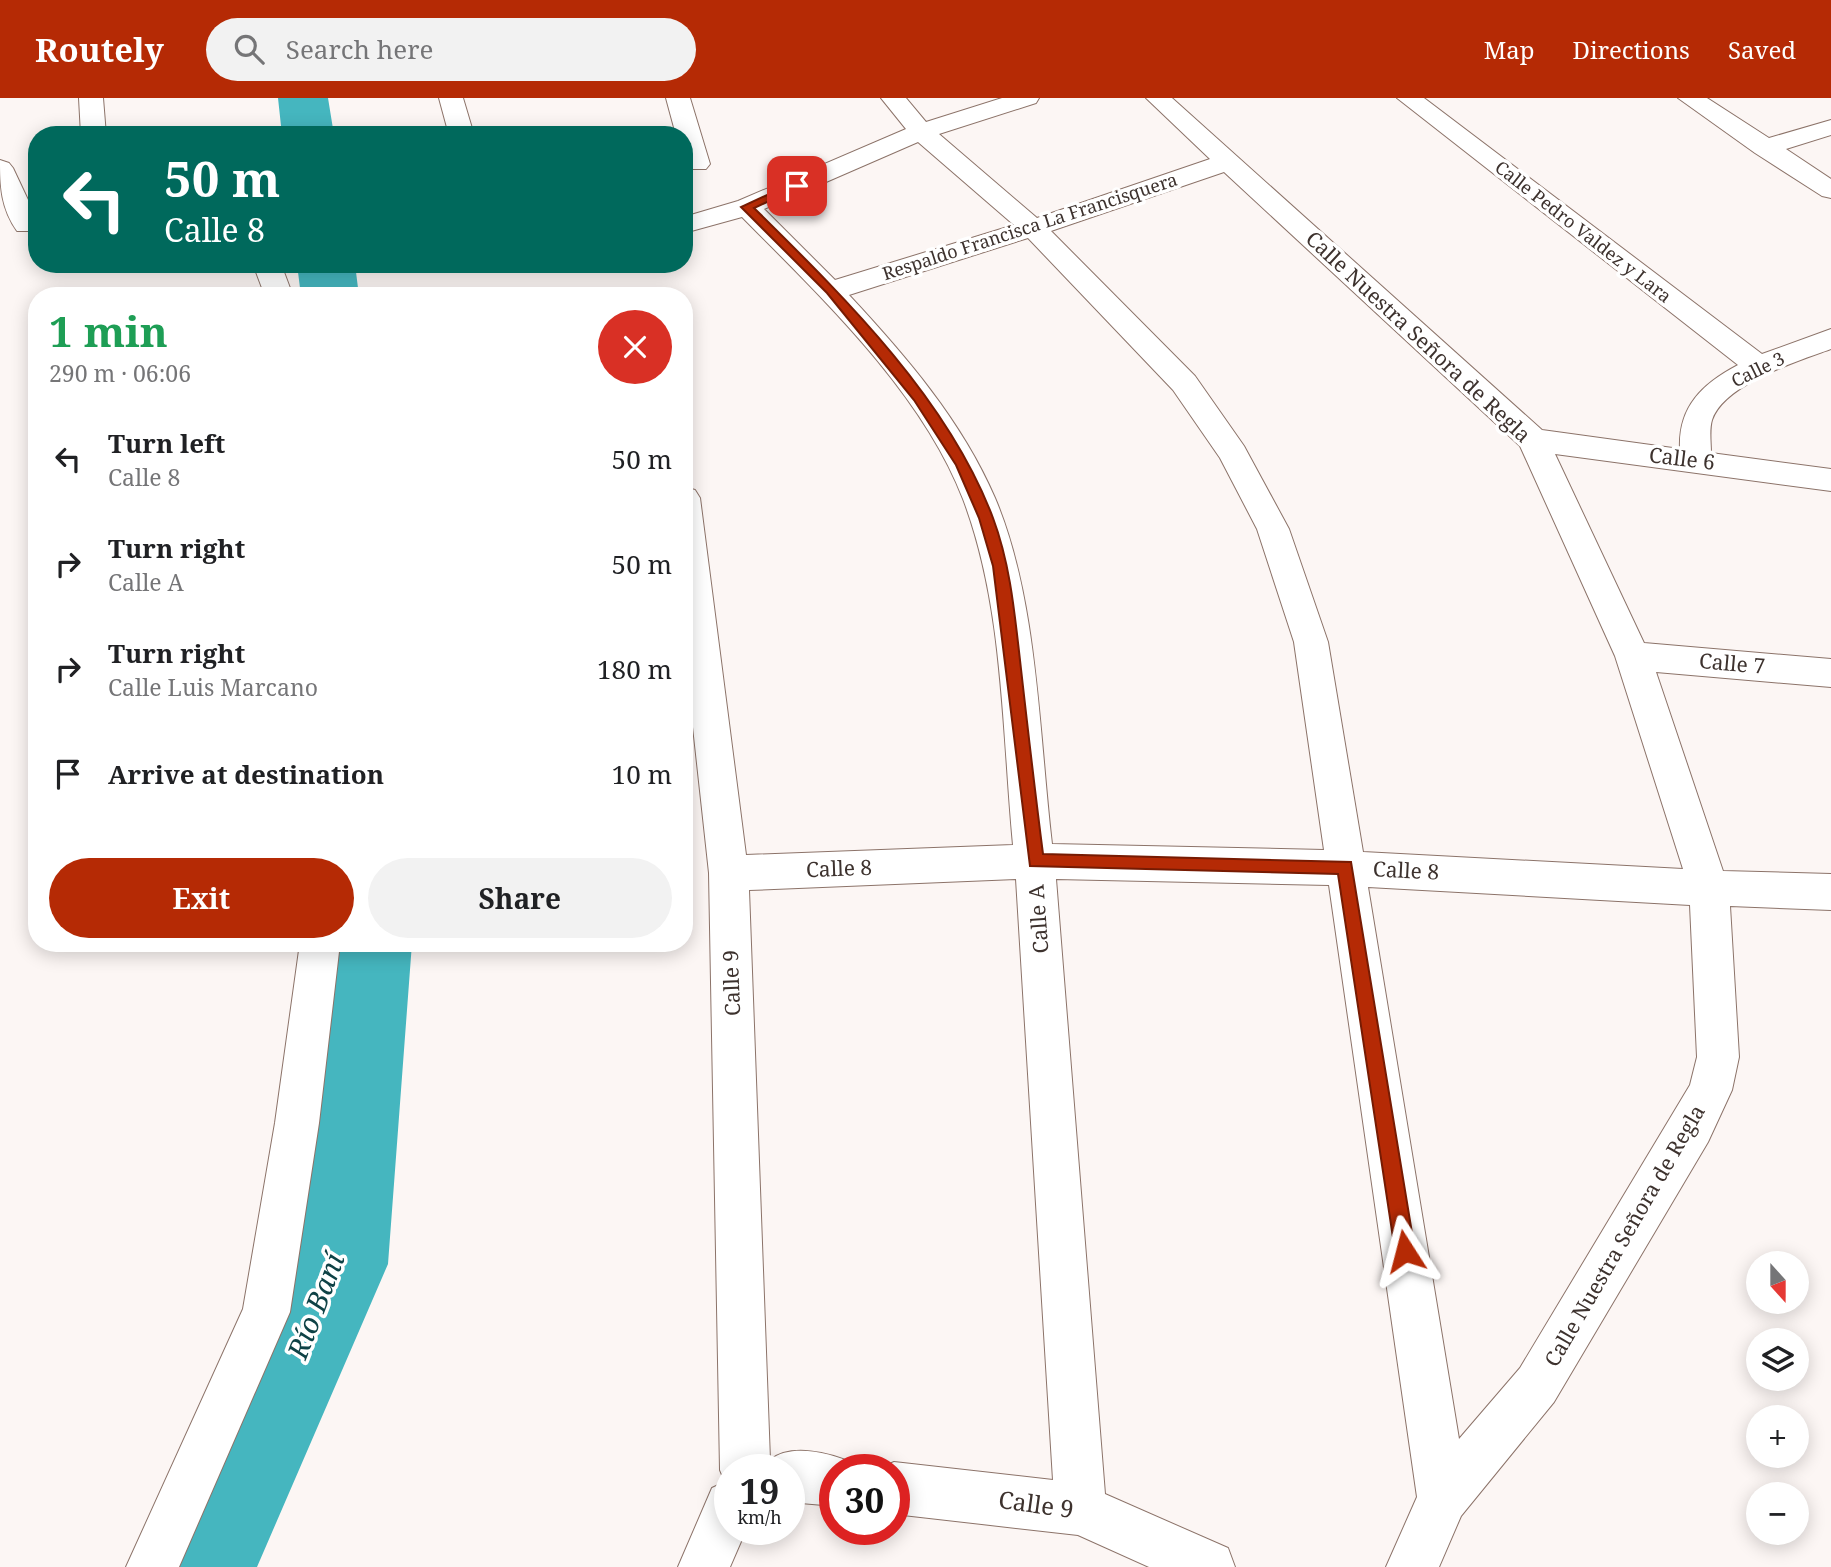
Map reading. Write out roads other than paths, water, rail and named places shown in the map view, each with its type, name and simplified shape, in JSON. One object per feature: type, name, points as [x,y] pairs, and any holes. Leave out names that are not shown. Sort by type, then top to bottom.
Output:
[{"type":"street","points":[[91,98],[93,126]]},
{"type":"street","points":[[451,98],[459,126]]},
{"type":"street","points":[[678,98],[686,126]]},
{"type":"street","points":[[893,98],[921,132],[1033,228],[1184,383],[1233,454],[1273,529],[1311,642],[1443,1498]]},
{"type":"street","points":[[693,222],[747,207],[921,132],[1027,98]]},
{"type":"street","name":"Calle Nuestra Señora de Regla","points":[[1158,98],[1533,440],[1633,656],[1709,888],[1718,1057],[1710,1090],[1692,1126],[1537,1385],[1443,1498],[1412,1567]]},
{"type":"street","name":"Calle Pedro Valdez y Lara","points":[[1409,98],[1758,366]]},
{"type":"street","points":[[1690,98],[1831,190]]},
{"type":"street","points":[[1764,148],[1831,127]]},
{"type":"street","points":[[693,150],[697,164]]},
{"type":"street","name":"Respaldo Francisca La Francisquera","points":[[831,291],[1033,228],[1228,162]]},
{"type":"street","points":[[0,168],[28,219]]},
{"type":"street","name":"Calle A","points":[[747,207],[831,291],[918,397],[962,464],[986,518],[1000,566],[1035,861],[1080,1509]]},
{"type":"street","points":[[0,234],[28,225]]},
{"type":"street","name":"Calle 3","points":[[1696,460],[1696,424],[1699,415],[1724,386],[1758,366],[1831,338]]},
{"type":"street","name":"Calle 6","points":[[1533,440],[1831,480]]},
{"type":"street","name":"Calle 9","points":[[693,573],[729,873],[745,1454]]},
{"type":"street","name":"Calle 7","points":[[1633,656],[1831,673]]},
{"type":"street","name":"Calle 8","points":[[729,873],[1035,861],[1345,867],[1709,888],[1831,892]]},
{"type":"street","points":[[152,1567],[266,1312],[297,1123],[319,952]]},
{"type":"street","name":"Calle 9","points":[[910,1490],[1080,1509],[1209,1567]]},
{"type":"street","points":[[704,1567],[714,1544]]},
{"type":"waterway","name":"Río Baní","points":[[303,98],[307,126]]},
{"type":"waterway","name":"Río Baní","points":[[327,273],[329,287]]},
{"type":"waterway","name":"Río Baní","points":[[201,1567],[339,1264],[369,952]]}]
